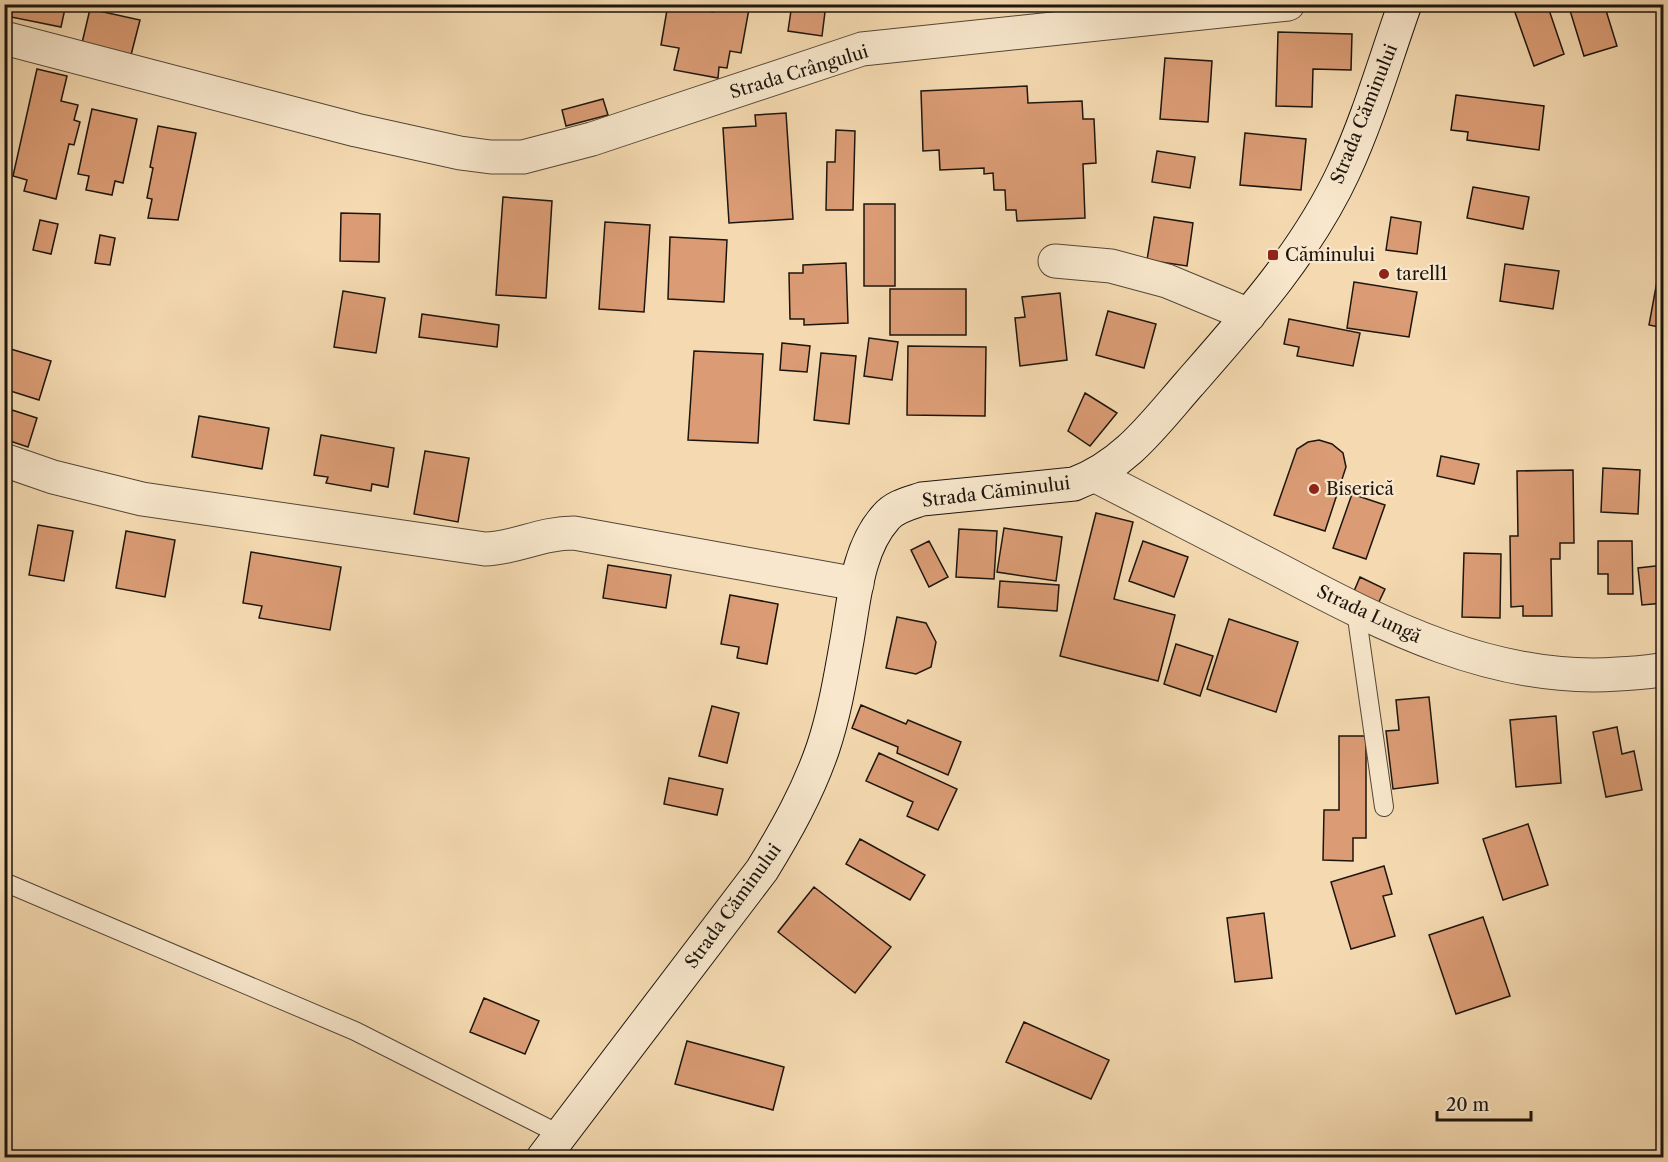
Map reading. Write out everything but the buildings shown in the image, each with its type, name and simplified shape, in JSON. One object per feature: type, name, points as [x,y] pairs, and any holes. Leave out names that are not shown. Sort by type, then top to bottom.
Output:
[{"type":"street","name":"Strada Crângului","points":[[4,38],[356,130],[460,153],[491,157],[523,157],[592,139],[862,50],[1288,4]]},
{"type":"street","name":"Strada Căminului","points":[[551,1146],[762,870],[788,827],[823,748],[839,689],[857,584],[875,530],[888,515],[903,505],[922,499],[1074,484],[1096,476],[1130,451],[1249,315],[1295,256],[1344,172],[1406,4]]},
{"type":"street","points":[[1055,261],[1111,266],[1167,281],[1249,315]]},
{"type":"street","points":[[4,460],[54,477],[133,497],[485,549],[513,545],[541,535],[573,533],[857,584]]},
{"type":"street","name":"Strada Lungă","points":[[1096,476],[1356,611],[1406,634],[1461,654],[1524,670],[1583,676],[1664,669]]},
{"type":"lane","points":[[1356,611],[1384,807]]},
{"type":"lane","points":[[4,882],[355,1031],[551,1146]]},
{"type":"place","name":"Căminului","points":[[1273,255]]},
{"type":"place","name":"tarell1","points":[[1384,274]]},
{"type":"place","name":"Biserică","points":[[1314,489]]}]
